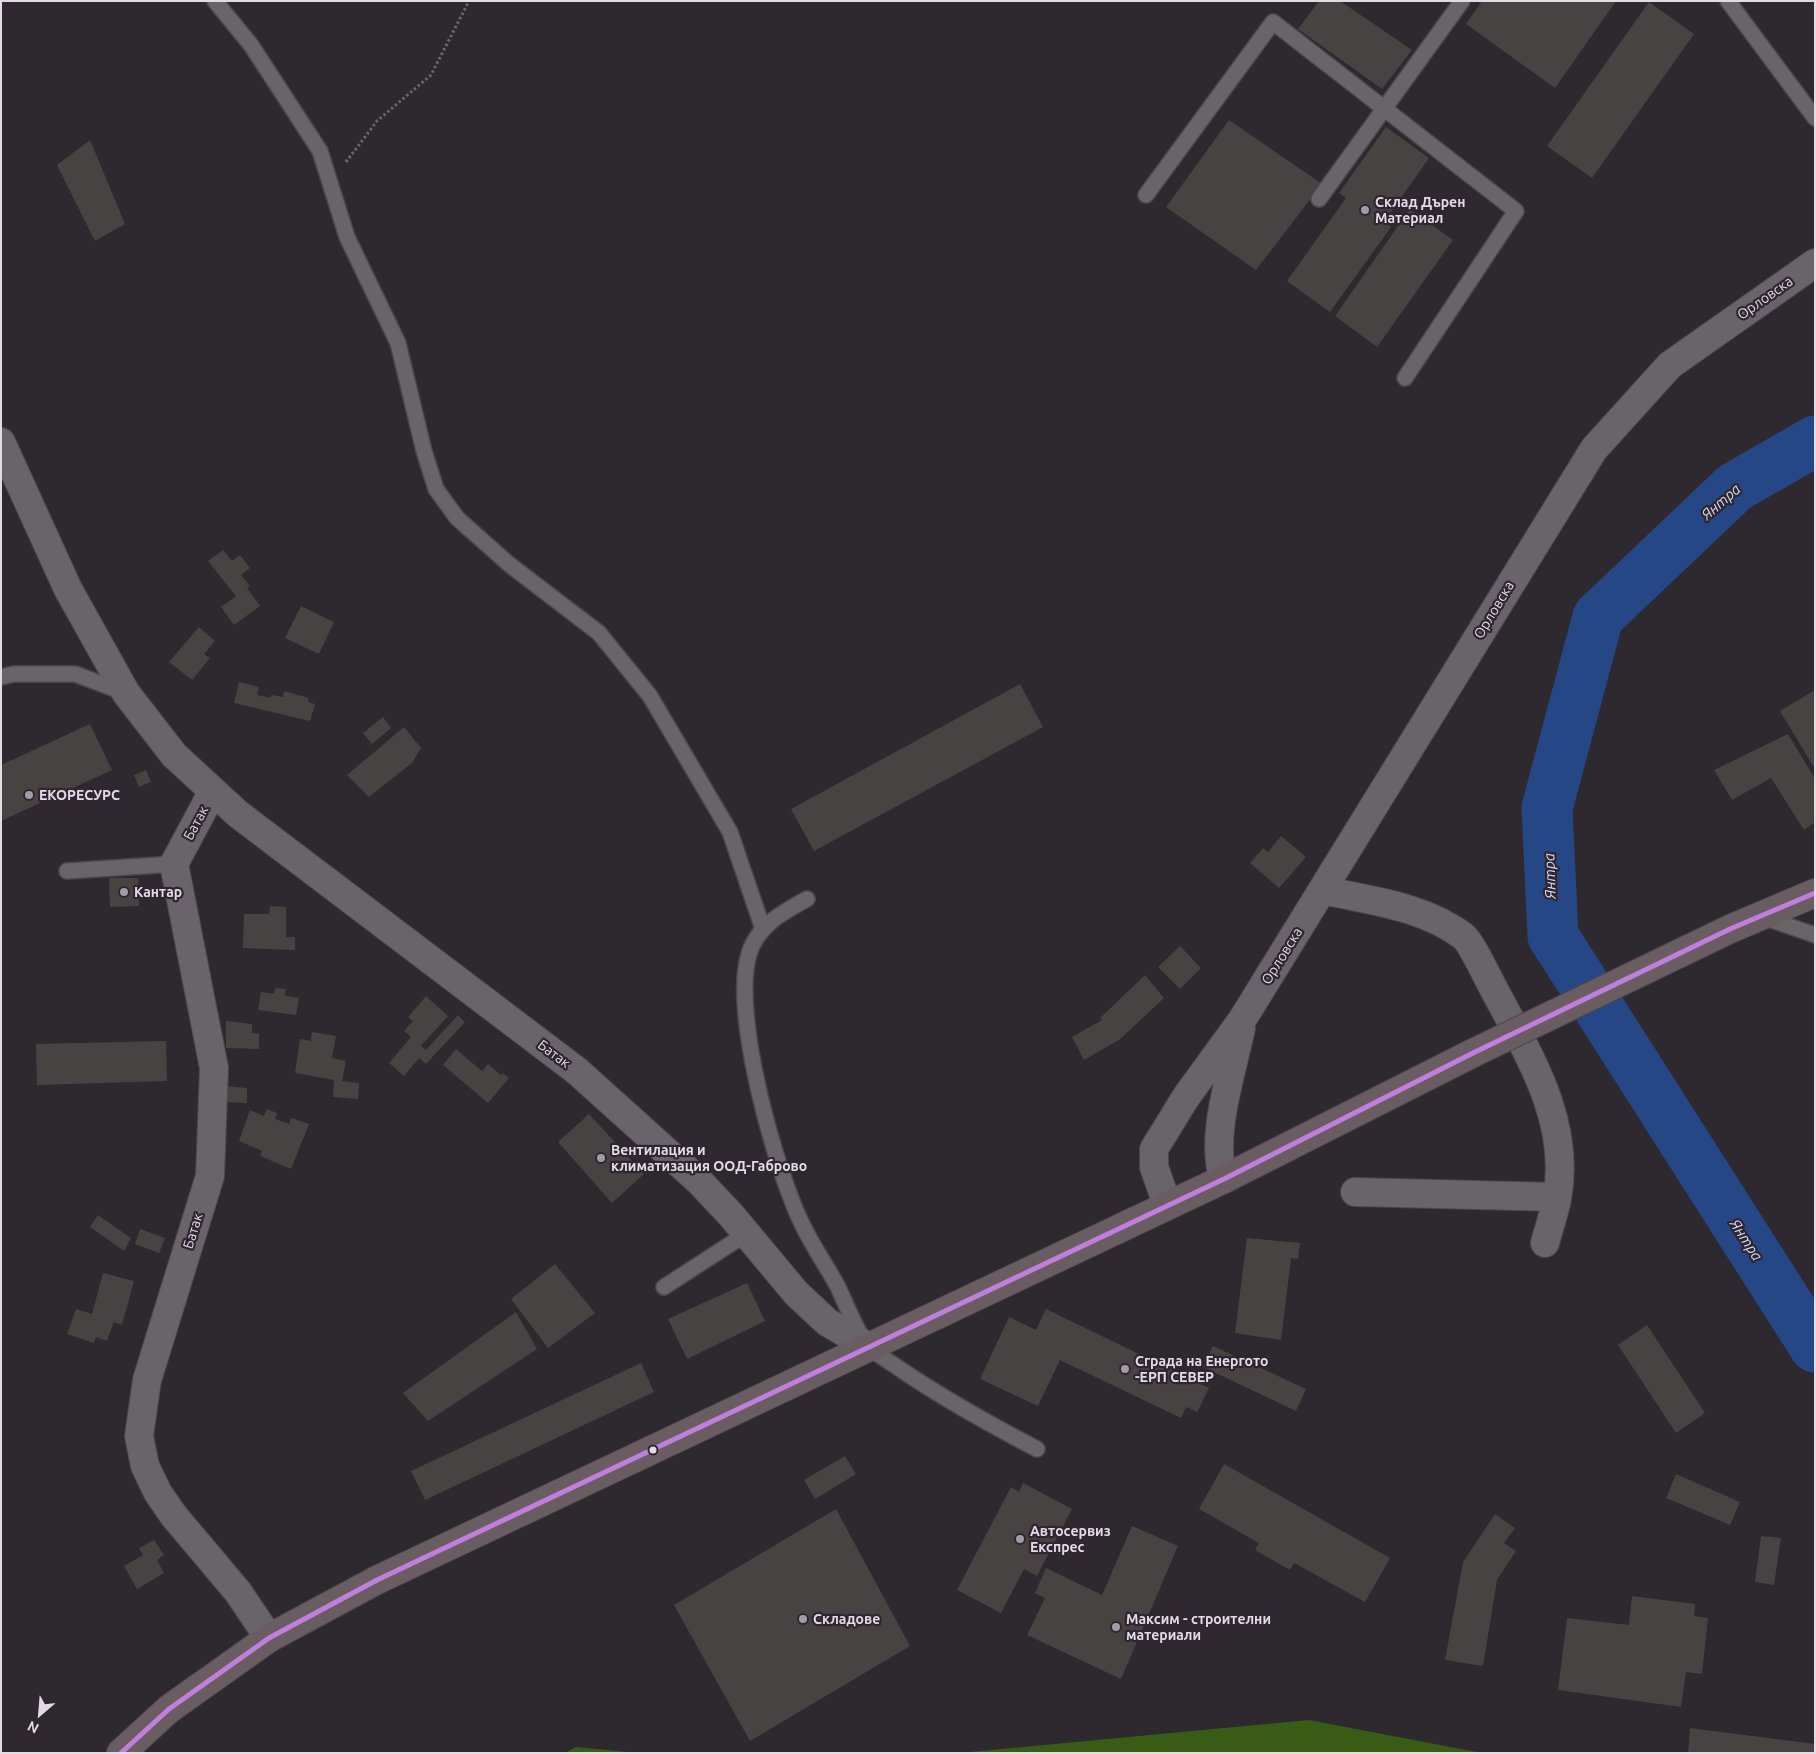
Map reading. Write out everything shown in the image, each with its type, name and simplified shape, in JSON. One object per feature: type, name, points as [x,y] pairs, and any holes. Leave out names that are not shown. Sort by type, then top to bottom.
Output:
[{"type":"main road","points":[[121,1753],[169,1710],[218,1672],[269,1638],[377,1580],[1167,1204],[1224,1179],[1473,1053],[1730,929],[1815,893]]},
{"type":"street","name":"Орловска","points":[[1167,1204],[1154,1167],[1154,1149],[1186,1097],[1242,1020],[1594,449],[1670,365],[1815,263]]},
{"type":"street","name":"Батак","points":[[1,442],[68,589],[126,693],[174,755],[238,814],[577,1071],[668,1150],[698,1180],[796,1293],[827,1322],[868,1346]]},
{"type":"street","name":"Батак","points":[[213,791],[174,864],[214,1068],[210,1176],[147,1380],[139,1436],[146,1466],[158,1493],[174,1516],[238,1592],[269,1638]]},
{"type":"street","points":[[1323,890],[1405,908],[1441,922],[1465,938],[1537,1070],[1556,1122],[1560,1156],[1557,1197],[1545,1243]]},
{"type":"street","name":"Орловска","points":[[1224,1179],[1218,1163],[1218,1142],[1242,1020]]},
{"type":"street","points":[[1355,1192],[1557,1197]]},
{"type":"lane","points":[[215,1],[251,45],[320,150],[347,237],[398,343],[424,451],[436,489],[463,524],[510,565],[599,633],[650,696],[730,832],[762,929]]},
{"type":"lane","points":[[1319,199],[1462,1]]},
{"type":"lane","points":[[1728,1],[1815,118]]},
{"type":"lane","points":[[1146,195],[1273,22],[1385,107],[1516,211],[1405,378]]},
{"type":"lane","points":[[1,677],[14,674],[75,674],[126,693]]},
{"type":"lane","points":[[67,871],[174,864]]},
{"type":"lane","points":[[807,899],[779,915],[762,929],[755,939],[745,968],[746,1023],[762,1103],[781,1172],[804,1228],[868,1346],[926,1385],[992,1425],[1037,1448]]},
{"type":"lane","points":[[1759,916],[1815,935]]},
{"type":"lane","points":[[664,1286],[746,1234]]},
{"type":"path","points":[[330,182],[377,121],[431,75],[469,1]]},
{"type":"green space","points":[[1309,1720],[1482,1753],[959,1753]]},
{"type":"green space","points":[[576,1747],[639,1753],[565,1753]]},
{"type":"building","points":[[1319,1],[1340,1],[1412,50],[1382,89],[1298,29]]},
{"type":"building","points":[[1482,1],[1616,1],[1555,88],[1466,24]]},
{"type":"building","points":[[1649,2],[1694,34],[1592,178],[1547,146]]},
{"type":"building","points":[[1229,120],[1322,184],[1256,270],[1166,207]]},
{"type":"building","name":"Склад Дърен Материал","points":[[1386,127],[1429,158],[1384,222],[1391,227],[1330,312],[1287,281],[1346,198],[1339,193]]},
{"type":"building","points":[[90,140],[125,224],[95,241],[57,165]]},
{"type":"building","points":[[1410,209],[1453,240],[1377,347],[1335,316]]},
{"type":"building","points":[[223,550],[232,561],[240,555],[250,568],[241,575],[250,586],[247,588],[260,606],[234,625],[221,607],[236,596],[208,561]]},
{"type":"building","points":[[301,606],[334,622],[319,654],[285,638]]},
{"type":"building","points":[[199,627],[215,641],[204,654],[210,658],[192,680],[169,662]]},
{"type":"building","points":[[239,682],[259,687],[257,695],[270,698],[271,695],[283,697],[284,691],[309,698],[308,702],[315,704],[310,721],[234,703]]},
{"type":"building","points":[[1020,684],[1043,727],[814,851],[791,809]]},
{"type":"building","points":[[1815,690],[1815,769],[1780,711]]},
{"type":"building","points":[[383,717],[391,728],[372,744],[363,733]]},
{"type":"building","name":"ЕКОРЕСУРС","points":[[90,724],[112,770],[1,821],[1,765]]},
{"type":"building","points":[[404,727],[421,748],[412,763],[369,797],[347,775]]},
{"type":"building","points":[[1788,734],[1815,779],[1815,822],[1804,830],[1771,778],[1732,800],[1714,770]]},
{"type":"building","points":[[146,770],[151,782],[139,787],[134,775]]},
{"type":"building","points":[[1281,836],[1306,857],[1279,888],[1250,863],[1263,848],[1268,852]]},
{"type":"building","name":"Кантар","points":[[109,878],[138,878],[139,906],[110,907]]},
{"type":"building","points":[[270,906],[286,907],[286,937],[295,937],[295,950],[243,948],[244,914],[269,914]]},
{"type":"building","points":[[1180,946],[1201,968],[1180,989],[1158,967]]},
{"type":"building","points":[[1145,975],[1164,998],[1119,1040],[1084,1060],[1072,1037],[1102,1020],[1100,1018]]},
{"type":"building","points":[[275,988],[286,989],[285,996],[299,998],[296,1015],[258,1010],[261,992],[274,994]]},
{"type":"building","points":[[426,996],[448,1016],[421,1046],[426,1050],[458,1015],[465,1022],[426,1064],[419,1058],[404,1076],[389,1063],[411,1037],[404,1031],[413,1021],[408,1017]]},
{"type":"building","points":[[226,1021],[252,1024],[252,1033],[259,1034],[259,1049],[226,1048]]},
{"type":"building","points":[[312,1032],[336,1036],[332,1058],[346,1061],[342,1081],[359,1083],[358,1099],[333,1097],[334,1080],[295,1073],[300,1039],[311,1041]]},
{"type":"building","points":[[166,1041],[167,1081],[37,1085],[36,1044]]},
{"type":"building","points":[[456,1049],[482,1071],[488,1064],[501,1075],[503,1073],[509,1078],[488,1103],[443,1065]]},
{"type":"building","points":[[226,1086],[247,1088],[247,1103],[227,1102]]},
{"type":"building","points":[[267,1109],[277,1113],[275,1119],[289,1124],[291,1118],[309,1124],[291,1169],[260,1156],[262,1151],[239,1141],[250,1110],[264,1116]]},
{"type":"building","name":"Вентилация и климатизация ООД-Габрово","points":[[589,1114],[644,1174],[612,1203],[558,1142]]},
{"type":"building","points":[[98,1215],[131,1238],[124,1251],[90,1227]]},
{"type":"building","points":[[140,1229],[165,1238],[159,1253],[135,1244]]},
{"type":"building","points":[[1247,1238],[1300,1243],[1298,1259],[1291,1258],[1281,1340],[1235,1333]]},
{"type":"building","points":[[555,1264],[595,1313],[548,1348],[511,1299]]},
{"type":"building","points":[[103,1273],[134,1281],[122,1325],[114,1322],[107,1341],[96,1337],[94,1343],[67,1334],[76,1309],[92,1314]]},
{"type":"building","points":[[747,1283],[765,1321],[687,1359],[668,1319]]},
{"type":"building","name":"Сграда на Енергото -ЕРП СЕВЕР","points":[[1046,1309],[1209,1388],[1197,1412],[1186,1407],[1181,1418],[1060,1360],[1038,1406],[980,1379],[1009,1317],[1036,1330]]},
{"type":"building","points":[[516,1312],[537,1349],[428,1421],[403,1393]]},
{"type":"building","points":[[1647,1325],[1705,1413],[1676,1433],[1618,1345]]},
{"type":"building","points":[[1213,1346],[1306,1389],[1296,1411],[1203,1367]]},
{"type":"building","points":[[641,1363],[654,1392],[425,1500],[411,1471]]},
{"type":"building","points":[[845,1456],[856,1474],[815,1499],[804,1480]]},
{"type":"building","points":[[1224,1464],[1390,1558],[1365,1602],[1294,1563],[1290,1570],[1255,1550],[1259,1543],[1199,1509]]},
{"type":"building","points":[[1676,1474],[1740,1502],[1730,1525],[1666,1498]]},
{"type":"building","name":"Автосервиз Експрес","points":[[1023,1483],[1072,1509],[1037,1576],[1024,1569],[1001,1613],[957,1590],[1011,1487],[1019,1492]]},
{"type":"building","name":"Складове","points":[[836,1509],[910,1646],[750,1741],[674,1605]]},
{"type":"building","points":[[1495,1514],[1515,1528],[1504,1543],[1516,1551],[1497,1580],[1483,1666],[1445,1660],[1463,1562]]},
{"type":"building","name":"Максим - строителни материали","points":[[1132,1526],[1178,1546],[1121,1679],[1027,1635],[1045,1598],[1035,1593],[1046,1568],[1102,1595]]},
{"type":"building","points":[[1761,1536],[1781,1538],[1774,1585],[1755,1582]]},
{"type":"building","points":[[154,1540],[164,1555],[157,1560],[164,1573],[137,1589],[124,1566],[143,1555],[139,1548]]},
{"type":"building","points":[[1632,1596],[1695,1604],[1694,1616],[1708,1618],[1702,1674],[1686,1672],[1681,1707],[1558,1690],[1567,1618],[1629,1625]]},
{"type":"building","points":[[1690,1728],[1815,1744],[1815,1753],[1688,1753]]},
{"type":"waterway","name":"Янтра","points":[[1815,441],[1735,487],[1598,617],[1547,808],[1553,936],[1815,1347]]},
{"type":"transit line","points":[[121,1753],[169,1709],[269,1638],[377,1580],[1224,1179],[1473,1053],[1730,929],[1815,893]]},
{"type":"place","name":"Склад Дърен Материал","points":[[1365,210]]},
{"type":"place","name":"ЕКОРЕСУРС","points":[[29,795]]},
{"type":"place","name":"Кантар","points":[[124,892]]},
{"type":"place","name":"Вентилация и климатизация ООД-Габрово","points":[[601,1158]]},
{"type":"place","name":"Сграда на Енергото -ЕРП СЕВЕР","points":[[1125,1369]]},
{"type":"place","name":"Автосервиз Експрес","points":[[1020,1539]]},
{"type":"place","name":"Складове","points":[[803,1619]]},
{"type":"place","name":"Максим - строителни материали","points":[[1116,1627]]}]
